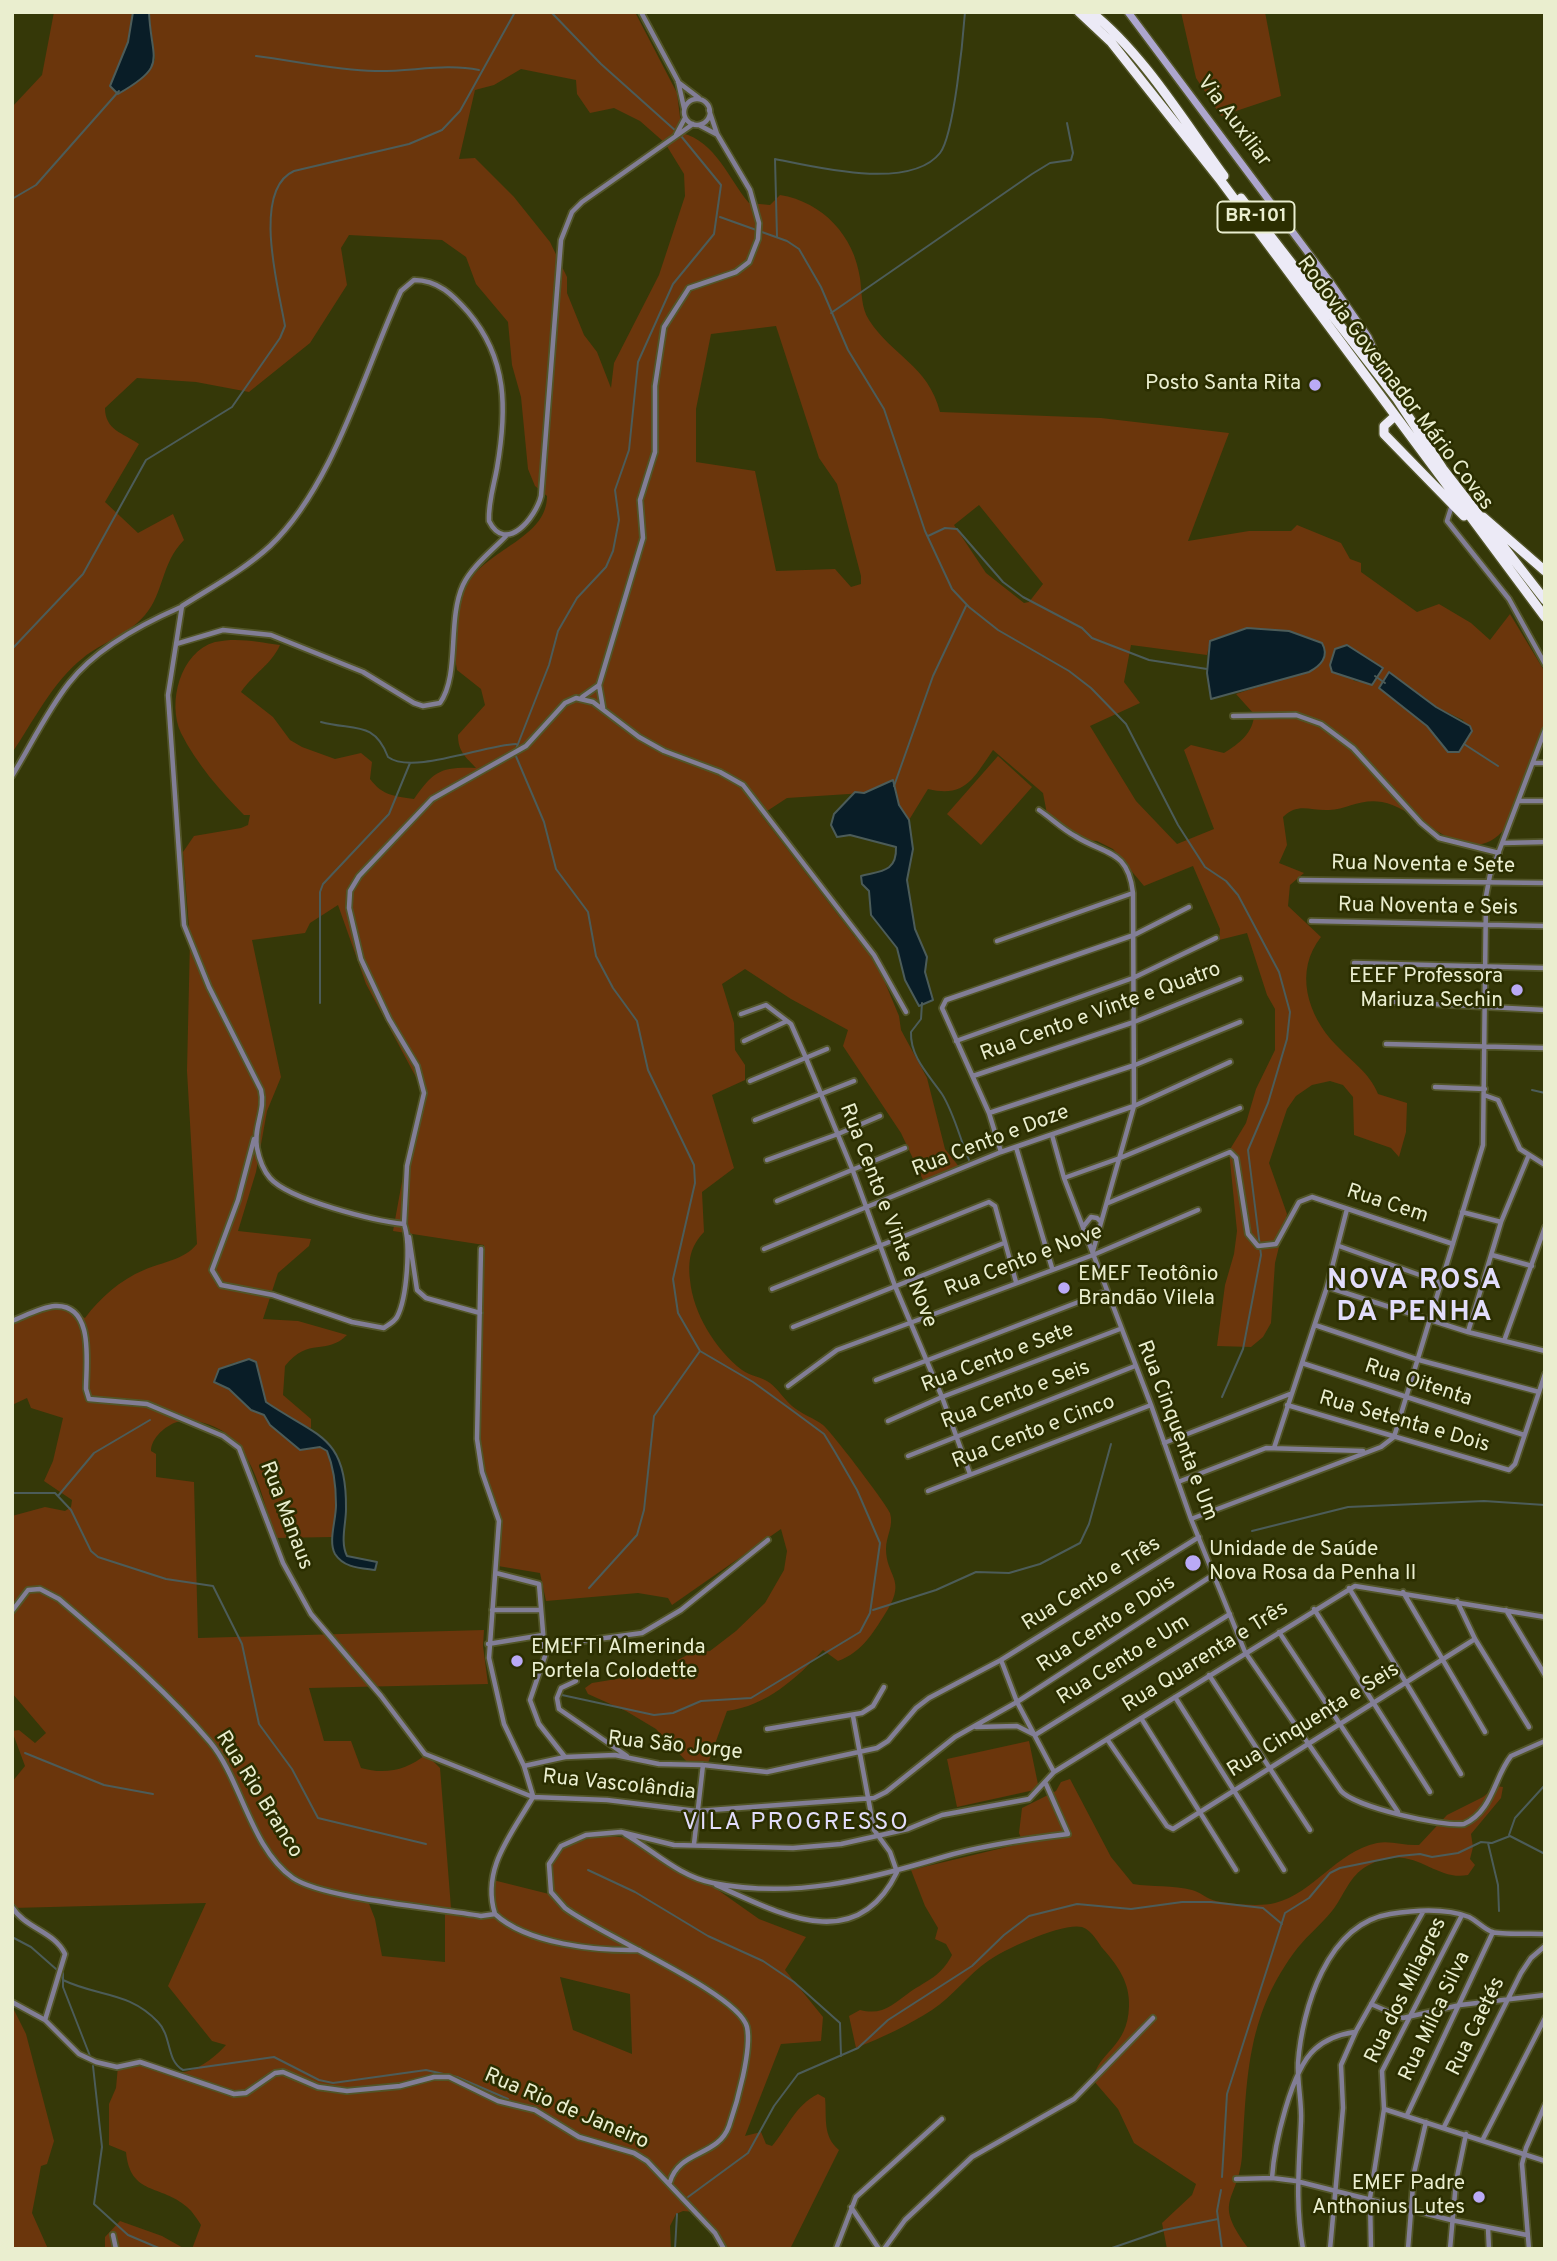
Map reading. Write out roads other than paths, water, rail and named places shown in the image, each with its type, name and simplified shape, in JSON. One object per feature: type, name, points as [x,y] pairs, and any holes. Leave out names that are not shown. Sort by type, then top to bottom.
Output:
[{"type":"highway","name":"Rodovia Governador Mário Covas","points":[[1079,12],[1111,42],[1140,78],[1395,416],[1545,600]]},
{"type":"highway","name":"Rodovia Governador Mário Covas","points":[[1091,12],[1152,80],[1375,363],[1415,428],[1544,615]]},
{"type":"highway","points":[[1415,428],[1395,416],[1386,422],[1384,434],[1452,505],[1496,525],[1545,571]]},
{"type":"street","points":[[642,12],[678,81],[685,118],[676,135]]},
{"type":"street","name":"Via Auxiliar","points":[[1128,12],[1338,292],[1368,337],[1375,363]]},
{"type":"street","points":[[603,708],[599,685],[643,538],[640,500],[655,452],[655,386],[664,327],[689,288],[737,272],[749,262],[758,239],[759,223],[750,190],[717,134],[705,102],[678,81]]},
{"type":"street","points":[[684,108],[691,100],[705,102]]},
{"type":"street","points":[[12,776],[64,690],[81,670],[137,628],[182,606],[253,560],[292,520],[329,460],[401,291],[414,281],[431,282],[452,295],[480,326],[497,361],[504,390],[504,429],[489,521],[497,532],[507,535],[516,533],[532,519],[541,496],[561,240],[565,225],[582,202],[676,135],[706,120],[709,110]]},
{"type":"street","points":[[685,118],[717,134]]},
{"type":"street","points":[[1452,505],[1447,513],[1447,521],[1509,599],[1545,664]]},
{"type":"street","points":[[175,645],[223,631],[271,635],[363,672],[414,703],[432,706],[440,702],[450,683],[451,635],[465,580],[507,535]]},
{"type":"street","points":[[182,606],[168,695],[184,925],[209,987],[264,1101],[238,1200],[212,1270],[221,1284],[273,1295],[352,1322],[384,1328],[397,1318],[407,1233]]},
{"type":"street","points":[[480,1313],[426,1297],[416,1290],[412,1247],[404,1224],[407,1166],[425,1093],[409,1051],[389,1019],[361,959],[349,908],[350,891],[374,858],[432,799],[503,760],[533,740],[565,703],[581,697],[599,685]]},
{"type":"street","points":[[581,697],[603,708],[639,737],[664,751],[733,779],[755,799],[879,962],[906,1012]]},
{"type":"street","points":[[1233,716],[1296,715],[1321,724],[1353,748],[1421,823],[1439,838],[1499,853]]},
{"type":"street","points":[[1191,1519],[1389,1443],[1394,1437],[1408,1399],[1483,1145],[1484,926],[1488,884],[1545,730]]},
{"type":"street","points":[[1533,763],[1545,763]]},
{"type":"street","points":[[1520,801],[1545,801]]},
{"type":"street","points":[[1039,810],[1074,836],[1117,857],[1126,867],[1133,893],[1134,1106],[1093,1253]]},
{"type":"street","points":[[1503,843],[1545,842]]},
{"type":"street","name":"Rua Noventa e Sete","points":[[1301,880],[1545,883]]},
{"type":"street","points":[[997,941],[1133,893]]},
{"type":"street","points":[[1001,1152],[989,1113],[942,1008],[946,1000],[1134,935],[1189,907]]},
{"type":"street","name":"Rua Noventa e Seis","points":[[1311,921],[1545,926]]},
{"type":"street","points":[[956,1041],[1133,978],[1216,938]]},
{"type":"street","points":[[1354,963],[1485,969],[1545,968]]},
{"type":"street","name":"Rua Cento e Vinte e Quatro","points":[[973,1076],[1134,1022],[1240,979]]},
{"type":"street","points":[[1377,1001],[1485,1009],[1545,1010]]},
{"type":"street","points":[[741,1014],[766,1005],[788,1020]]},
{"type":"street","points":[[744,1041],[788,1020]]},
{"type":"street","name":"Rua Cento e Vinte e Nove","points":[[788,1020],[853,1171],[880,1248],[942,1396],[970,1474]]},
{"type":"street","points":[[989,1113],[1135,1065],[1240,1022]]},
{"type":"street","points":[[1386,1044],[1545,1048]]},
{"type":"street","points":[[750,1081],[827,1049]]},
{"type":"street","name":"Rua Cento e Doze","points":[[764,1249],[1001,1152],[1134,1106],[1230,1062]]},
{"type":"street","points":[[755,1120],[854,1080]]},
{"type":"street","points":[[1436,1087],[1485,1088]]},
{"type":"street","points":[[1484,1095],[1498,1100],[1518,1146],[1528,1157],[1545,1165]]},
{"type":"street","points":[[1063,1178],[1120,1158],[1240,1108]]},
{"type":"street","points":[[767,1160],[880,1116]]},
{"type":"street","points":[[255,1134],[261,1163],[271,1179],[289,1190],[378,1221],[404,1224]]},
{"type":"street","name":"Rua Cinquenta e Um","points":[[1052,1135],[1063,1178],[1151,1405],[1191,1519],[1245,1652],[1306,1744],[1347,1798],[1382,1810],[1452,1824],[1468,1823],[1491,1797],[1511,1756],[1545,1741]]},
{"type":"street","points":[[1016,1147],[1052,1268]]},
{"type":"street","points":[[777,1201],[905,1148]]},
{"type":"street","name":"Rua Cem","points":[[1107,1204],[1228,1152],[1233,1153],[1248,1234],[1258,1246],[1276,1244],[1299,1202],[1312,1197],[1453,1244]]},
{"type":"street","points":[[1468,1332],[1501,1222],[1528,1157]]},
{"type":"street","points":[[772,1289],[992,1202],[1016,1282]]},
{"type":"street","points":[[1274,1448],[1327,1287],[1347,1209]]},
{"type":"street","name":"Rua Cento e Nove","points":[[788,1386],[837,1350],[1093,1253],[1198,1210]]},
{"type":"street","points":[[1462,1212],[1501,1222]]},
{"type":"street","points":[[1083,1228],[1091,1217],[1097,1218],[1101,1223]]},
{"type":"street","points":[[1504,1341],[1545,1227]]},
{"type":"street","points":[[793,1326],[1004,1243]]},
{"type":"street","points":[[1339,1246],[1442,1283]]},
{"type":"street","name":"Rua Vascolândia","points":[[481,1249],[477,1439],[483,1477],[498,1515],[496,1573],[488,1644],[496,1697],[508,1735],[524,1766],[533,1797],[607,1800],[697,1811],[868,1798],[886,1792],[971,1727],[1017,1702]]},
{"type":"street","points":[[1492,1255],[1532,1266]]},
{"type":"street","points":[[1327,1287],[1468,1332],[1545,1351]]},
{"type":"street","points":[[876,1380],[1107,1291]]},
{"type":"street","name":"Rua Manaus","points":[[12,1321],[49,1307],[66,1309],[80,1318],[85,1328],[86,1389],[89,1399],[147,1404],[233,1441],[245,1456],[283,1563],[312,1614],[382,1696],[419,1749],[533,1797]]},
{"type":"street","points":[[1315,1325],[1419,1360],[1539,1392]]},
{"type":"street","name":"Rua Cento e Sete","points":[[888,1421],[942,1396],[1120,1329]]},
{"type":"street","name":"Rua Oitenta","points":[[1302,1363],[1524,1435]]},
{"type":"street","name":"Rua Cento e Seis","points":[[908,1456],[1135,1366]]},
{"type":"street","points":[[1524,1435],[1545,1374]]},
{"type":"street","points":[[1164,1443],[1290,1394]]},
{"type":"street","name":"Rua Cento e Cinco","points":[[928,1490],[1151,1405]]},
{"type":"street","name":"Rua Setenta e Dois","points":[[1287,1405],[1512,1469],[1524,1435]]},
{"type":"street","points":[[1178,1482],[1259,1450],[1274,1448],[1367,1451]]},
{"type":"street","name":"Rua Cento e Três","points":[[1001,1660],[1199,1537]]},
{"type":"street","points":[[545,1646],[628,1636],[648,1630],[681,1610],[768,1540]]},
{"type":"street","points":[[496,1573],[538,1582],[545,1646],[543,1665],[530,1700],[539,1724],[565,1757]]},
{"type":"street","name":"Rua Cento e Dois","points":[[1017,1702],[1213,1575]]},
{"type":"street","points":[[1461,1774],[1349,1588],[1363,1585],[1545,1617]]},
{"type":"street","name":"Rua Quarenta e Três","points":[[1054,1772],[1349,1588]]},
{"type":"street","name":"Rua Rio Branco","points":[[12,1611],[28,1590],[40,1589],[59,1599],[155,1684],[211,1743],[265,1846],[293,1878],[328,1891],[481,1916],[495,1914]]},
{"type":"street","points":[[1403,1592],[1485,1732]]},
{"type":"street","points":[[1457,1601],[1475,1639],[1529,1727]]},
{"type":"street","points":[[1314,1608],[1430,1792]]},
{"type":"street","points":[[1506,1609],[1545,1675]]},
{"type":"street","points":[[492,1610],[540,1610]]},
{"type":"street","name":"Rua Cento e Um","points":[[1035,1735],[1230,1614]]},
{"type":"street","points":[[1279,1632],[1399,1813]]},
{"type":"street","points":[[488,1644],[543,1635]]},
{"type":"street","name":"Rua Cinquenta e Seis","points":[[1107,1740],[1170,1829],[1475,1639]]},
{"type":"street","points":[[670,2182],[681,2163],[713,2148],[723,2139],[739,2085],[747,2028],[743,2017],[730,2006],[640,1950],[576,1916],[551,1892],[549,1864],[561,1846],[586,1835],[621,1832],[667,1843],[810,1847],[908,1829],[942,1815],[1019,1802],[1037,1794],[1054,1772],[1017,1702],[1001,1660]]},
{"type":"street","name":"Rua São Jorge","points":[[524,1766],[565,1757],[628,1756],[659,1764],[703,1765],[767,1772],[860,1753],[888,1741],[916,1708],[929,1698],[1001,1660]]},
{"type":"street","points":[[1209,1675],[1310,1830]]},
{"type":"street","points":[[576,1681],[561,1688],[557,1698],[559,1709],[628,1756]]},
{"type":"street","points":[[767,1730],[853,1716],[873,1706],[884,1687]]},
{"type":"street","points":[[1175,1697],[1284,1870]]},
{"type":"street","points":[[621,1832],[676,1868],[797,1920],[826,1922],[849,1919],[866,1911],[888,1888],[897,1872],[888,1848],[877,1836],[853,1716]]},
{"type":"street","points":[[1141,1718],[1236,1870]]},
{"type":"street","points":[[971,1727],[1017,1726],[1035,1735]]},
{"type":"street","points":[[694,1844],[703,1765]]},
{"type":"street","points":[[712,1883],[803,1889],[897,1872],[956,1854],[1015,1841],[1068,1834],[1046,1784]]},
{"type":"street","points":[[533,1797],[492,1875],[489,1896],[495,1914],[506,1923],[561,1943],[594,1950],[640,1950]]},
{"type":"street","points":[[12,1907],[31,1927],[50,1936],[65,1954],[45,2020]]},
{"type":"street","points":[[1330,2249],[1343,2108],[1341,2065],[1356,2031],[1423,1912]]},
{"type":"street","points":[[1272,2178],[1276,2148],[1299,2074],[1310,2003],[1319,1979],[1350,1934],[1376,1918],[1423,1912],[1462,1915],[1493,1932],[1545,1934]]},
{"type":"street","name":"Rua dos Milagres","points":[[1371,2249],[1370,2198],[1384,2109],[1382,2071],[1462,1915]]},
{"type":"street","name":"Rua Milca Silva","points":[[1407,2115],[1493,1932]]},
{"type":"street","name":"Rua Caetés","points":[[1444,2127],[1525,1965],[1545,1946]]},
{"type":"street","points":[[1371,2004],[1408,2018],[1460,2005],[1545,1994]]},
{"type":"street","name":"Rua Rio de Janeiro","points":[[12,2002],[45,2020],[79,2054],[107,2067],[140,2062],[234,2094],[246,2093],[275,2073],[282,2072],[318,2087],[358,2090],[400,2086],[434,2077],[452,2077],[498,2101],[535,2110],[579,2137],[634,2153],[653,2165],[722,2241],[724,2249]]},
{"type":"street","points":[[851,2206],[881,2249],[905,2220],[972,2157],[1074,2099],[1153,2018]]},
{"type":"street","points":[[1483,2139],[1545,2018]]},
{"type":"street","points":[[1303,2249],[1296,2209],[1301,2122],[1299,2074],[1309,2055],[1322,2043],[1356,2031]]},
{"type":"street","points":[[1529,2249],[1523,2154],[1545,2105]]},
{"type":"street","points":[[1384,2109],[1545,2161]]},
{"type":"street","points":[[836,2249],[851,2206],[866,2184],[942,2119]]},
{"type":"street","points":[[1408,2249],[1416,2161],[1427,2122]]},
{"type":"street","points":[[1450,2249],[1451,2220],[1466,2134]]},
{"type":"street","points":[[1236,2179],[1272,2178],[1296,2181],[1451,2220],[1527,2235]]},
{"type":"street","points":[[1488,2228],[1489,2249]]},
{"type":"street","points":[[113,2235],[116,2249]]},
{"type":"water","points":[[133,12],[149,12],[153,60],[145,76],[118,94],[110,86],[128,42]]},
{"type":"water","points":[[1247,628],[1289,631],[1322,643],[1324,657],[1320,664],[1309,672],[1211,699],[1207,673],[1210,641]]},
{"type":"water","points":[[1347,645],[1383,668],[1372,685],[1332,672],[1330,665],[1335,649]]},
{"type":"water","points":[[1389,672],[1436,707],[1470,726],[1472,731],[1459,752],[1448,752],[1427,726],[1379,688]]},
{"type":"water","points":[[893,780],[899,805],[909,820],[913,849],[907,880],[915,929],[927,957],[925,972],[933,1000],[919,1006],[905,980],[897,948],[871,915],[869,891],[862,884],[861,876],[891,866],[896,847],[850,835],[837,837],[831,825],[834,814],[855,792],[864,793]]},
{"type":"water","points":[[249,1359],[256,1362],[266,1402],[314,1432],[335,1452],[345,1485],[345,1551],[347,1556],[377,1562],[375,1570],[348,1565],[335,1554],[332,1537],[336,1491],[327,1451],[320,1447],[300,1450],[270,1425],[264,1415],[251,1410],[229,1389],[214,1382],[219,1369]]},
{"type":"waterway","points":[[12,649],[83,574],[146,460],[232,407],[280,338],[285,326],[274,266],[271,219],[274,198],[281,182],[294,171],[409,144],[442,130],[460,111],[515,12]]},
{"type":"waterway","points":[[551,12],[601,64],[677,132]]},
{"type":"waterway","points":[[777,237],[775,159],[837,171],[885,174],[907,171],[926,164],[940,153],[954,108],[965,12]]},
{"type":"waterway","points":[[256,56],[360,70],[453,67],[479,70]]},
{"type":"waterway","points":[[12,199],[36,185],[119,91]]},
{"type":"waterway","points":[[831,313],[1032,174],[1050,163],[1071,160],[1073,153],[1067,123]]},
{"type":"waterway","points":[[516,749],[549,665],[558,631],[577,598],[606,567],[613,551],[619,520],[615,490],[629,450],[638,362],[673,284],[714,234],[721,185],[681,136]]},
{"type":"waterway","points":[[720,217],[787,241],[799,249],[821,287],[848,350],[884,409],[925,531],[952,589],[969,607],[998,630],[1069,671],[1091,688],[1126,724],[1178,825],[1205,867],[1226,881],[1238,895],[1279,972],[1290,1012],[1287,1039],[1268,1103],[1248,1150],[1261,1255],[1243,1349],[1222,1397]]},
{"type":"waterway","points":[[928,536],[945,528],[957,529],[1003,582],[1023,597],[1082,628],[1092,638],[1149,660],[1207,669]]},
{"type":"waterway","points":[[894,786],[933,676],[966,606]]},
{"type":"waterway","points":[[1375,676],[1385,683]]},
{"type":"waterway","points":[[321,722],[369,732],[376,737],[388,757],[399,762],[431,761],[516,744]]},
{"type":"waterway","points":[[1464,744],[1498,766]]},
{"type":"waterway","points":[[515,754],[544,822],[556,869],[588,912],[596,956],[613,988],[637,1021],[648,1070],[694,1165],[695,1183],[673,1279],[678,1313],[700,1351],[753,1382],[824,1434],[857,1490],[880,1543],[870,1613],[860,1632],[751,1698],[701,1701],[673,1713],[654,1715],[562,1695]]},
{"type":"waterway","points":[[320,1003],[320,892],[323,884],[389,814],[410,763]]},
{"type":"waterway","points":[[922,1003],[921,1019],[911,1032],[914,1050],[946,1101],[969,1160]]},
{"type":"waterway","points":[[1532,1090],[1545,1093]]},
{"type":"waterway","points":[[589,1588],[637,1535],[644,1510],[654,1416],[700,1351]]},
{"type":"waterway","points":[[58,1496],[94,1453],[150,1420]]},
{"type":"waterway","points":[[873,1610],[936,1590],[976,1572],[1009,1573],[1040,1564],[1080,1543],[1089,1524],[1111,1444]]},
{"type":"waterway","points":[[12,1493],[55,1493],[71,1510],[91,1551],[98,1557],[166,1579],[213,1586],[242,1644],[259,1724],[292,1769],[318,1818],[426,1844]]},
{"type":"waterway","points":[[1252,1531],[1348,1507],[1484,1501],[1545,1505]]},
{"type":"waterway","points":[[25,1753],[104,1785],[153,1794]]},
{"type":"waterway","points":[[1509,1835],[1515,1818],[1545,1785]]},
{"type":"waterway","points":[[1222,2177],[1227,2094],[1285,1913],[1309,1898],[1330,1873],[1340,1868],[1399,1856],[1420,1854],[1432,1857],[1458,1853],[1481,1842],[1492,1843],[1510,1836],[1545,1854]]},
{"type":"waterway","points":[[1488,1843],[1498,1885],[1499,1911]]},
{"type":"waterway","points":[[588,1870],[635,1892],[708,1936],[763,1961],[794,1982],[840,2023],[841,2056]]},
{"type":"waterway","points":[[688,2197],[748,2153],[774,2106],[798,2074],[858,2048],[888,2020],[972,1966],[1004,1935],[1029,1916],[1077,1904],[1131,1909],[1182,1902],[1211,1902],[1263,1908],[1282,1924]]},
{"type":"waterway","points":[[12,1937],[31,1947],[56,1969]]},
{"type":"waterway","points":[[63,1973],[63,1987],[90,2056]]},
{"type":"waterway","points":[[63,1980],[124,2000],[147,2012],[162,2028],[171,2055],[183,2070],[274,2057],[319,2080],[333,2083],[426,2070],[457,2077],[508,2099]]},
{"type":"waterway","points":[[93,2066],[102,2147],[94,2204],[128,2235],[161,2249]]},
{"type":"waterway","points":[[1221,2190],[1217,2211],[1222,2249]]},
{"type":"waterway","points":[[675,2249],[677,2214]]},
{"type":"waterway","points":[[1109,2249],[1164,2230],[1218,2219]]},
{"type":"place","name":"Posto Santa Rita","points":[[1315,385]]},
{"type":"place","name":"EEEF Professora Mariuza Sechin","points":[[1517,990]]},
{"type":"place","name":"EMEF Teotônio Brandão Vilela","points":[[1064,1288]]},
{"type":"place","name":"Unidade de Saúde Nova Rosa da Penha II","points":[[1193,1563]]},
{"type":"place","name":"EMEFTI Almerinda Portela Colodette","points":[[517,1661]]},
{"type":"place","name":"EMEF Padre Anthonius Lutes","points":[[1479,2197]]},
{"type":"district","name":"NOVA ROSA DA PENHA","points":[[1415,1298]]},
{"type":"district","name":"VILA PROGRESSO","points":[[796,1824]]}]
